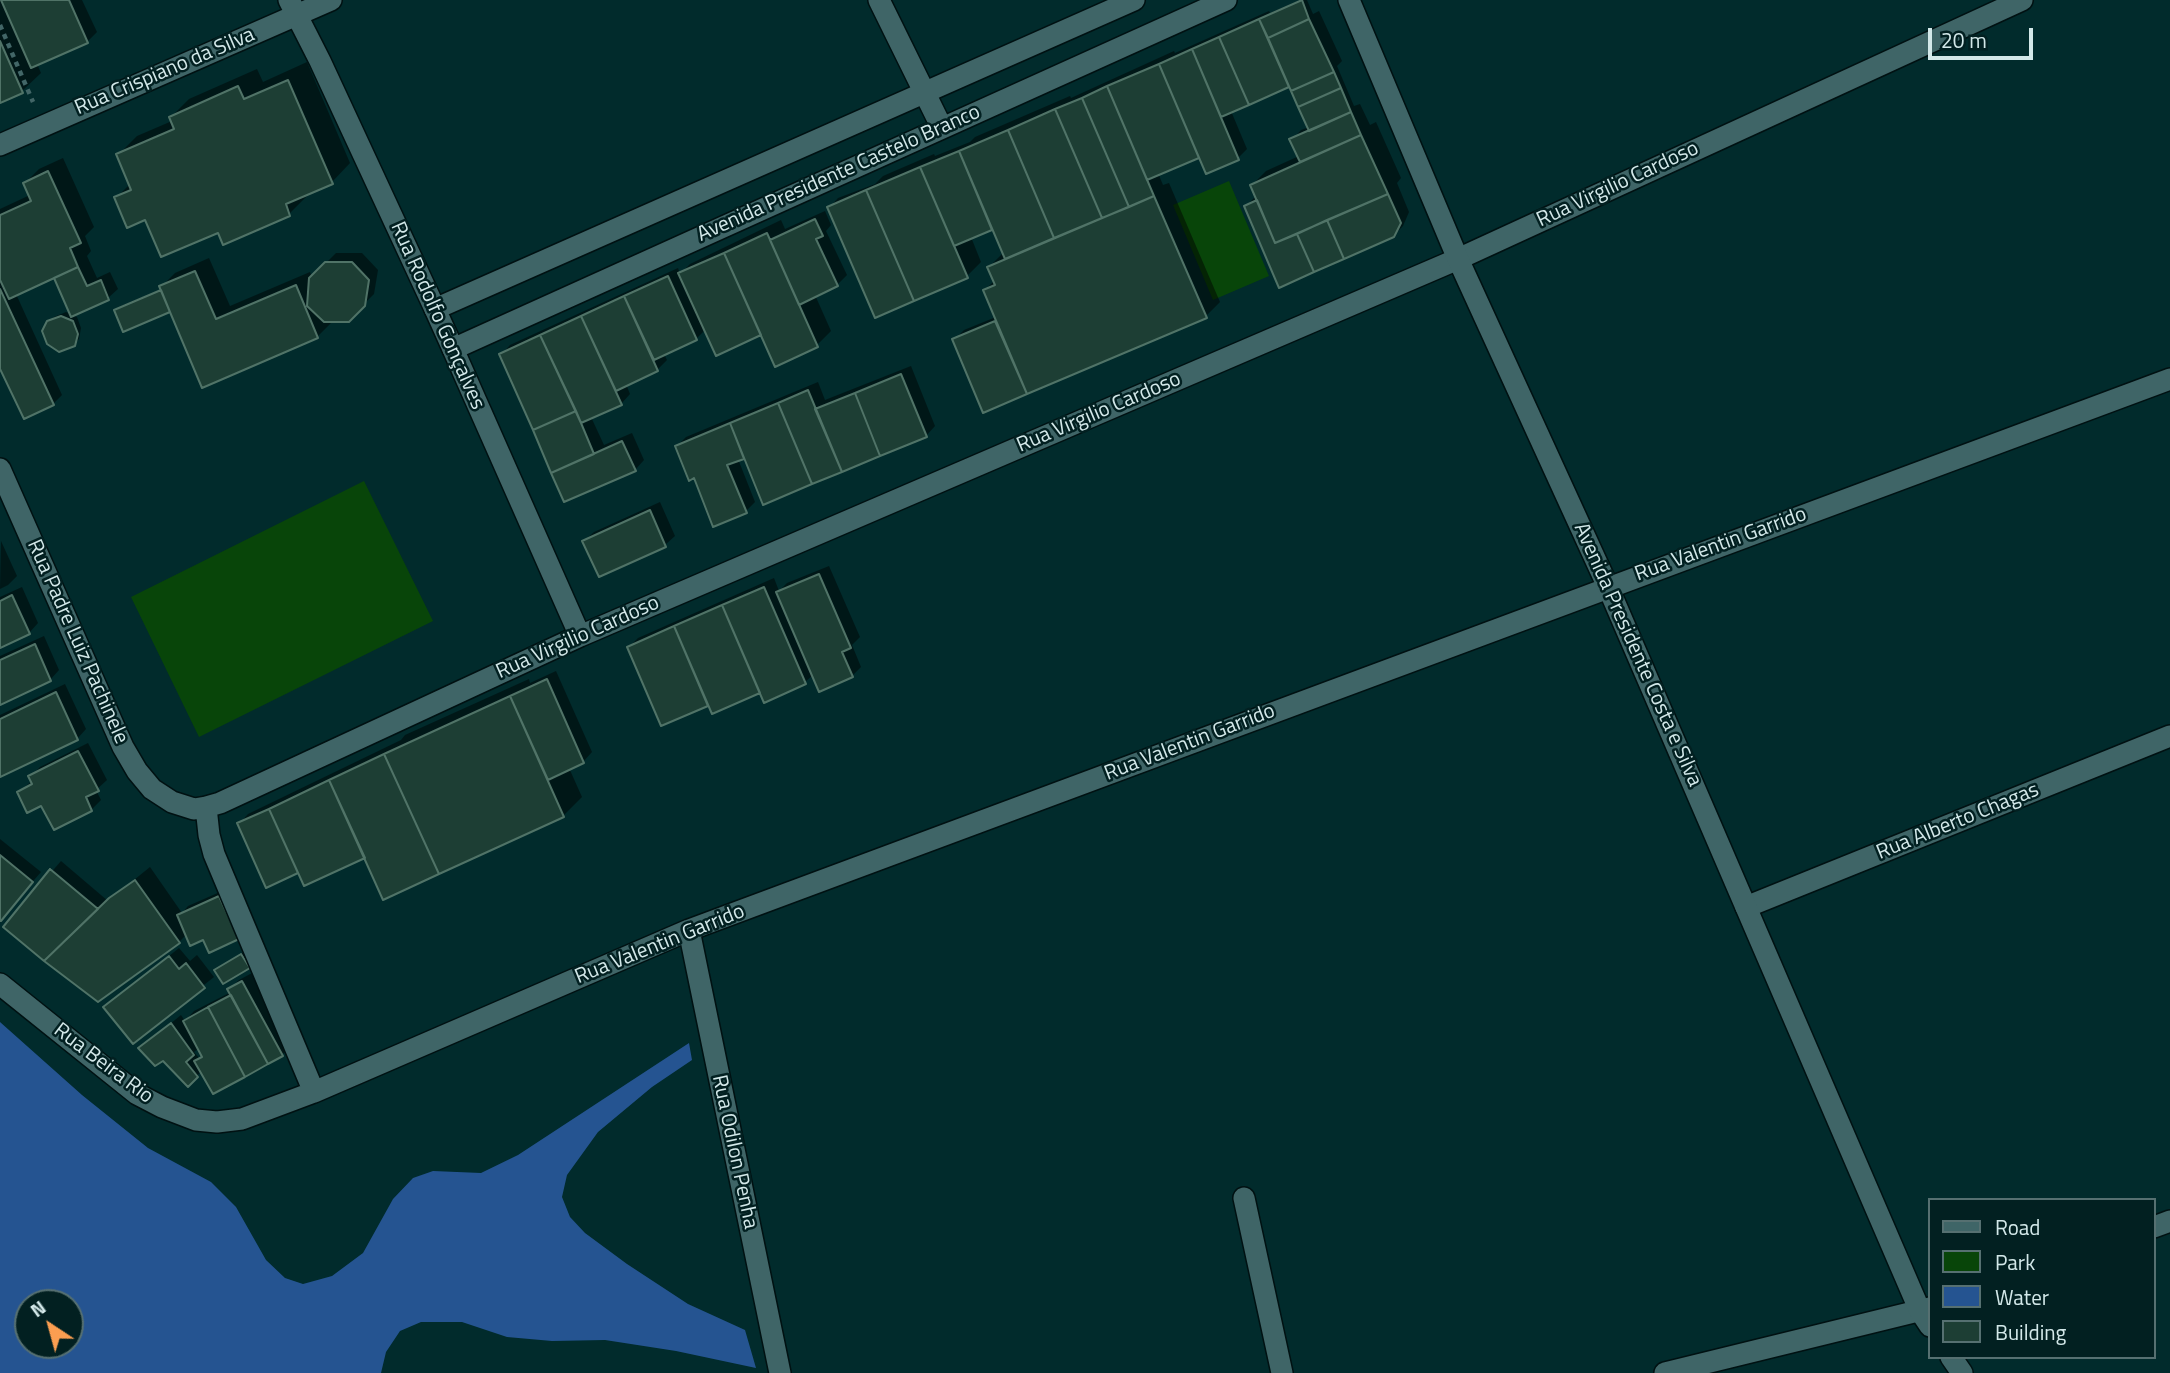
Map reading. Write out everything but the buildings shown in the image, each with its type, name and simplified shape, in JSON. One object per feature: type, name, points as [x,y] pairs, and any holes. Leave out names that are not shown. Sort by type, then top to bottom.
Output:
[{"type":"street","name":"Rua Crispiano da Silva","points":[[0,145],[293,8],[331,0]]},
{"type":"street","points":[[879,0],[942,128]]},
{"type":"street","name":"Avenida Presidente Castelo Branco","points":[[435,309],[1133,0]]},
{"type":"street","name":"Avenida Presidente Castelo Branco","points":[[453,349],[1226,0]]},
{"type":"street","name":"Avenida Presidente Costa e Silva","points":[[1349,0],[1458,259],[1608,587],[1927,1315]]},
{"type":"street","name":"Rua Virgilio Cardoso","points":[[206,807],[580,636],[1458,259],[2022,0]]},
{"type":"street","name":"Rua Rodolfo Gonçalves","points":[[293,8],[435,309],[580,636]]},
{"type":"street","name":"Rua Valentin Garrido","points":[[217,1122],[260,1114],[689,930],[2170,379]]},
{"type":"street","name":"Rua Padre Luiz Pachinele","points":[[0,469],[137,772],[152,789],[172,802],[194,808],[206,807]]},
{"type":"street","name":"Rua Alberto Chagas","points":[[1746,907],[2170,736]]},
{"type":"street","points":[[206,807],[214,853],[314,1092]]},
{"type":"street","name":"Rua Odilon Penha","points":[[689,930],[780,1373]]},
{"type":"street","name":"Rua Beira Rio","points":[[0,984],[137,1094],[196,1120],[217,1122]]},
{"type":"street","points":[[1244,1198],[1282,1373]]},
{"type":"street","points":[[1665,1373],[1927,1315]]},
{"type":"path","points":[[0,25],[43,125]]},
{"type":"green space","points":[[1229,181],[1269,276],[1213,300],[1173,205]]},
{"type":"green space","points":[[364,481],[433,621],[199,737],[131,597]]},
{"type":"water","points":[[0,1022],[82,1095],[148,1148],[211,1182],[236,1207],[266,1260],[285,1278],[303,1284],[332,1276],[363,1253],[393,1199],[413,1178],[433,1171],[481,1173],[518,1155],[689,1043],[692,1060],[652,1087],[598,1132],[567,1175],[562,1197],[570,1217],[585,1233],[627,1264],[688,1304],[745,1330],[756,1368],[676,1351],[605,1340],[552,1341],[507,1337],[462,1322],[421,1322],[400,1331],[386,1352],[381,1373],[0,1373]]}]
